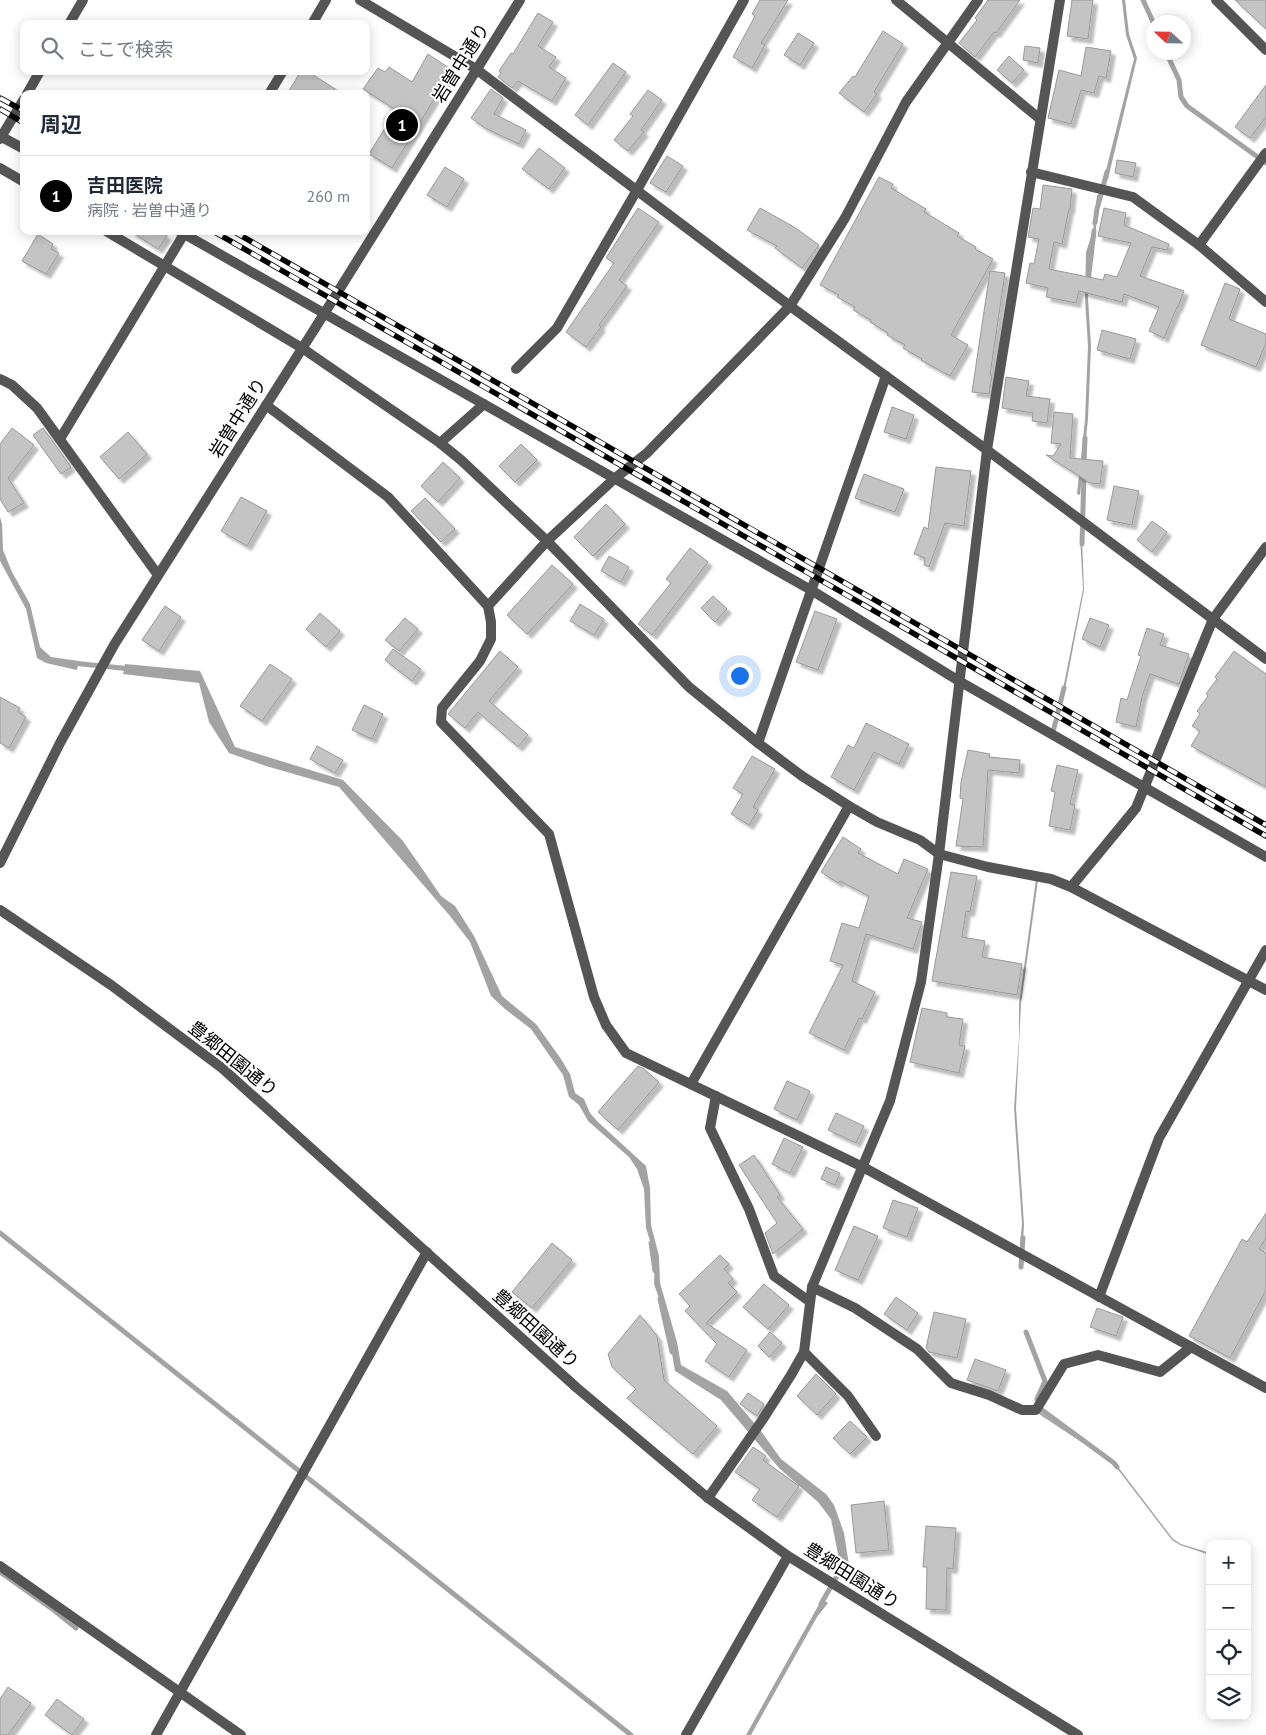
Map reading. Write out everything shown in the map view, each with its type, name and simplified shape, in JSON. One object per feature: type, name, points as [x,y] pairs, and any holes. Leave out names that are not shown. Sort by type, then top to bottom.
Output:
[{"type":"street","points":[[71,20],[83,0]]},
{"type":"street","points":[[314,20],[326,0]]},
{"type":"street","points":[[360,0],[476,69],[790,306],[1266,658]]},
{"type":"street","name":"岩曽中通り","points":[[0,863],[60,743],[114,645],[520,0]]},
{"type":"street","points":[[516,369],[557,328],[744,0]]},
{"type":"street","points":[[896,0],[1040,119]]},
{"type":"street","points":[[488,606],[547,541],[614,479],[647,453],[790,306],[845,218],[906,102],[978,0]]},
{"type":"street","points":[[708,1498],[763,1419],[804,1352],[812,1287],[890,1102],[921,982],[939,854],[987,450],[1060,0]]},
{"type":"street","points":[[1216,0],[1266,50]]},
{"type":"street","points":[[29,90],[38,75]]},
{"type":"street","points":[[271,90],[281,75]]},
{"type":"street","points":[[20,106],[0,138],[20,147]]},
{"type":"street","points":[[1198,245],[1266,153]]},
{"type":"street","points":[[0,168],[20,180]]},
{"type":"street","points":[[1031,172],[1133,197],[1198,245],[1266,302]]},
{"type":"street","points":[[113,235],[302,348],[440,443],[461,460],[547,541],[689,687],[802,776],[877,822],[920,840],[939,854],[988,867],[1051,879],[1071,887],[1266,990]]},
{"type":"street","points":[[60,439],[166,267],[181,235]]},
{"type":"street","points":[[186,235],[811,590],[959,680],[1266,857]]},
{"type":"street","points":[[758,743],[886,376]]},
{"type":"street","points":[[0,379],[12,385],[37,408],[158,575]]},
{"type":"street","points":[[440,443],[484,404]]},
{"type":"street","points":[[266,405],[388,497],[488,606],[491,622],[491,639],[480,660],[442,708],[441,722],[549,834],[594,997],[606,1025],[626,1053],[863,1167],[1266,1388]]},
{"type":"street","points":[[1071,887],[1136,808],[1213,619],[1266,547]]},
{"type":"street","points":[[691,1084],[849,806]]},
{"type":"street","name":"豊郷田園通り","points":[[0,910],[111,985],[222,1068],[577,1388],[708,1498],[788,1556],[1078,1735]]},
{"type":"street","points":[[1099,1297],[1160,1138],[1266,950]]},
{"type":"street","points":[[716,1096],[710,1128],[750,1209],[774,1276],[809,1301]]},
{"type":"street","points":[[156,1735],[427,1252]]},
{"type":"street","points":[[812,1287],[854,1308],[916,1349],[951,1383],[990,1395],[1022,1410],[1036,1410],[1064,1364],[1098,1355],[1160,1372],[1191,1347]]},
{"type":"street","points":[[804,1352],[848,1396],[876,1436]]},
{"type":"street","points":[[686,1735],[788,1556]]},
{"type":"street","points":[[0,1566],[241,1735]]},
{"type":"shaded area","points":[[1122,0],[1125,0],[1129,34],[1137,58],[1108,179],[1104,178],[1134,59],[1126,35]]},
{"type":"shaded area","points":[[1097,195],[1099,195],[1096,208],[1096,231],[1089,253],[1088,298],[1091,346],[1088,419],[1080,495],[1077,494],[1085,420],[1088,346],[1085,298],[1086,252],[1093,231]]},
{"type":"shaded area","points":[[0,517],[3,550],[12,572],[30,604],[40,647],[51,657],[79,661],[77,670],[46,663],[37,658],[26,609],[0,561]]},
{"type":"shaded area","points":[[1080,537],[1082,538],[1084,590],[1064,695],[1062,694],[1083,589]]},
{"type":"shaded area","points":[[125,664],[200,671],[235,747],[343,780],[403,841],[441,896],[455,906],[474,936],[502,996],[536,1024],[561,1059],[570,1074],[575,1093],[584,1099],[590,1113],[646,1166],[650,1188],[651,1225],[659,1256],[660,1283],[677,1342],[681,1365],[727,1391],[761,1431],[781,1459],[826,1494],[834,1505],[844,1533],[849,1565],[839,1559],[831,1519],[818,1502],[779,1468],[721,1400],[675,1371],[666,1318],[654,1284],[655,1257],[646,1228],[644,1189],[637,1169],[629,1157],[588,1121],[579,1105],[569,1097],[563,1075],[531,1029],[491,996],[470,942],[450,916],[339,787],[229,753],[209,722],[199,683],[123,674]]},
{"type":"shaded area","points":[[1036,879],[1038,880],[1021,1004],[1016,1108],[1024,1224],[1023,1244],[1020,1244],[1022,1224],[1014,1108],[1019,1038],[1019,1004]]},
{"type":"shaded area","points":[[1040,1412],[1115,1463],[1173,1539],[1181,1544],[1206,1552],[1206,1554],[1180,1545],[1172,1540],[1113,1463],[1039,1414]]},
{"type":"shaded area","points":[[822,1599],[828,1603],[817,1617],[751,1735],[746,1735]]},
{"type":"building","points":[[760,0],[788,0],[761,43],[765,45],[752,68],[733,57],[755,16],[752,14]]},
{"type":"building","points":[[988,0],[1020,0],[996,33],[994,32],[975,57],[959,43],[977,20],[975,18]]},
{"type":"building","points":[[1072,0],[1093,0],[1088,39],[1067,36]]},
{"type":"building","points":[[1235,0],[1266,0],[1266,29]]},
{"type":"building","points":[[538,13],[553,22],[538,46],[556,57],[549,67],[566,78],[552,101],[518,81],[512,88],[498,77],[501,73],[499,71],[511,53],[513,54]]},
{"type":"building","points":[[883,31],[903,44],[874,92],[877,94],[864,112],[839,93],[853,76],[855,77]]},
{"type":"building","points":[[798,33],[814,43],[800,65],[784,55]]},
{"type":"building","points":[[1025,46],[1040,48],[1038,63],[1023,60]]},
{"type":"building","points":[[1086,47],[1111,51],[1106,78],[1099,76],[1094,93],[1081,90],[1071,124],[1048,118],[1059,70],[1081,76]]},
{"type":"building","points":[[428,54],[452,70],[392,168],[370,155],[370,152],[396,110],[370,93],[370,90],[363,89],[378,68],[385,72],[389,67],[412,82]]},
{"type":"building","points":[[1009,56],[1024,70],[1012,83],[997,70]]},
{"type":"building","points":[[613,63],[626,72],[588,125],[575,115]]},
{"type":"building","points":[[299,75],[313,75],[337,90],[289,90]]},
{"type":"building","points":[[1266,85],[1266,117],[1250,138],[1235,127]]},
{"type":"building","points":[[491,89],[503,98],[494,114],[526,130],[519,144],[485,128],[471,118]]},
{"type":"building","points":[[648,90],[662,100],[641,130],[644,132],[628,151],[614,140],[633,116],[630,114]]},
{"type":"building","points":[[539,148],[565,168],[549,189],[522,169]]},
{"type":"building","points":[[667,156],[683,166],[666,192],[650,183]]},
{"type":"building","points":[[1117,160],[1136,163],[1133,177],[1115,173]]},
{"type":"building","points":[[445,167],[464,179],[447,207],[427,195]]},
{"type":"building","points":[[879,177],[893,184],[891,188],[926,209],[924,212],[959,233],[957,236],[993,259],[951,335],[968,345],[950,376],[903,348],[905,345],[887,335],[888,333],[870,322],[871,320],[853,310],[855,307],[837,297],[839,295],[820,285]]},
{"type":"building","points":[[1043,185],[1072,189],[1070,209],[1062,244],[1054,242],[1049,269],[1103,280],[1105,274],[1117,277],[1131,243],[1098,236],[1104,208],[1126,213],[1124,225],[1169,244],[1167,250],[1152,247],[1140,276],[1184,291],[1164,338],[1149,331],[1159,307],[1124,294],[1122,302],[1079,291],[1076,303],[1046,297],[1048,288],[1026,283],[1030,263],[1034,264],[1039,239],[1028,237],[1033,208],[1040,209]]},
{"type":"building","points":[[638,208],[659,222],[619,280],[627,286],[586,347],[566,332],[614,263],[606,258]]},
{"type":"building","points":[[760,208],[794,227],[819,245],[802,268],[775,248],[777,246],[747,230]]},
{"type":"building","points":[[37,235],[53,244],[51,249],[59,253],[46,274],[22,261]]},
{"type":"building","points":[[136,235],[166,235],[167,236],[158,249]]},
{"type":"building","points":[[990,271],[1005,273],[989,394],[972,392]]},
{"type":"building","points":[[1225,283],[1240,289],[1229,319],[1266,334],[1266,343],[1256,367],[1201,345]]},
{"type":"building","points":[[1102,330],[1136,339],[1130,359],[1097,350]]},
{"type":"building","points":[[1006,377],[1029,381],[1026,396],[1050,399],[1047,423],[1032,421],[1033,413],[1002,408]]},
{"type":"building","points":[[892,407],[914,415],[906,439],[884,432]]},
{"type":"building","points":[[1054,412],[1073,414],[1070,458],[1103,461],[1100,484],[1090,483],[1046,455],[1053,456],[1061,444],[1051,443]]},
{"type":"building","points":[[12,428],[34,445],[8,478],[24,503],[8,512],[0,499],[0,444]]},
{"type":"building","points":[[43,428],[71,467],[61,474],[33,435]]},
{"type":"building","points":[[128,432],[147,454],[119,479],[100,457]]},
{"type":"building","points":[[521,444],[537,460],[515,482],[499,466]]},
{"type":"building","points":[[443,462],[460,478],[438,502],[421,486]]},
{"type":"building","points":[[936,467],[971,471],[964,526],[945,523],[929,567],[924,565],[925,558],[914,554],[924,527],[928,529]]},
{"type":"building","points":[[864,474],[904,489],[895,512],[855,498]]},
{"type":"building","points":[[1114,486],[1139,491],[1132,525],[1107,520]]},
{"type":"building","points":[[241,497],[267,511],[247,546],[221,531]]},
{"type":"building","points":[[425,498],[455,529],[441,542],[411,511]]},
{"type":"building","points":[[606,504],[625,524],[593,556],[574,537]]},
{"type":"building","points":[[1152,521],[1167,532],[1152,552],[1137,540]]},
{"type":"building","points":[[690,548],[708,562],[652,635],[638,624],[671,583],[666,579]]},
{"type":"building","points":[[609,556],[629,567],[621,582],[601,571]]},
{"type":"building","points":[[552,565],[573,584],[527,634],[507,615]]},
{"type":"building","points":[[713,596],[727,609],[715,622],[701,608]]},
{"type":"building","points":[[580,604],[604,619],[594,635],[570,621]]},
{"type":"building","points":[[165,606],[181,617],[159,651],[142,640]]},
{"type":"building","points":[[815,611],[837,619],[818,670],[796,662]]},
{"type":"building","points":[[320,613],[340,631],[326,647],[306,629]]},
{"type":"building","points":[[405,618],[418,629],[399,651],[385,640]]},
{"type":"building","points":[[1090,618],[1109,625],[1100,647],[1082,639]]},
{"type":"building","points":[[1147,628],[1164,634],[1160,645],[1189,654],[1179,684],[1150,674],[1142,697],[1136,727],[1116,722],[1121,698],[1127,700],[1141,656],[1138,655]]},
{"type":"building","points":[[393,649],[421,669],[412,681],[385,660]]},
{"type":"building","points":[[500,651],[518,667],[489,701],[528,735],[518,747],[478,712],[465,728],[448,714]]},
{"type":"building","points":[[1234,651],[1266,674],[1266,787],[1191,746],[1200,731],[1192,726],[1200,714],[1197,711],[1217,679],[1215,677]]},
{"type":"building","points":[[270,664],[292,679],[262,721],[240,706]]},
{"type":"building","points":[[0,697],[20,708],[18,712],[26,717],[9,748],[0,743]]},
{"type":"building","points":[[364,705],[383,714],[372,739],[352,730]]},
{"type":"building","points":[[866,723],[909,744],[899,764],[874,752],[854,790],[831,777],[848,745],[854,748]]},
{"type":"building","points":[[317,746],[343,760],[335,773],[310,759]]},
{"type":"building","points":[[968,750],[990,754],[989,757],[1020,760],[1019,773],[988,770],[983,847],[956,846],[963,799],[960,798],[961,782]]},
{"type":"building","points":[[752,756],[775,769],[753,807],[758,810],[749,825],[731,814],[743,794],[733,788]]},
{"type":"building","points":[[1057,765],[1078,770],[1070,804],[1075,805],[1070,830],[1049,826],[1055,792],[1051,791]]},
{"type":"building","points":[[843,837],[861,849],[858,853],[898,874],[904,859],[928,869],[907,918],[922,922],[913,949],[866,934],[852,981],[875,992],[862,1019],[859,1018],[844,1050],[809,1033],[843,965],[830,961],[842,923],[859,928],[869,896],[840,881],[838,883],[821,872]]},
{"type":"building","points":[[951,872],[977,876],[970,912],[966,911],[962,937],[985,941],[982,957],[1022,964],[1017,995],[932,981]]},
{"type":"building","points":[[922,1008],[947,1013],[947,1017],[963,1019],[959,1045],[965,1046],[959,1073],[910,1062]]},
{"type":"building","points":[[638,1066],[659,1082],[618,1130],[598,1112]]},
{"type":"building","points":[[787,1081],[810,1091],[797,1120],[774,1109]]},
{"type":"building","points":[[836,1113],[864,1126],[856,1143],[828,1130]]},
{"type":"building","points":[[784,1138],[803,1147],[790,1173],[772,1164]]},
{"type":"building","points":[[754,1155],[780,1195],[777,1197],[803,1229],[773,1254],[765,1233],[777,1223],[739,1165]]},
{"type":"building","points":[[826,1167],[840,1173],[835,1185],[821,1179]]},
{"type":"building","points":[[893,1200],[918,1208],[907,1237],[883,1228]]},
{"type":"building","points":[[1266,1213],[1266,1238],[1259,1249],[1266,1253],[1266,1290],[1230,1358],[1189,1336],[1242,1239],[1247,1242]]},
{"type":"building","points":[[854,1226],[878,1236],[858,1280],[835,1270]]},
{"type":"building","points":[[552,1243],[572,1260],[532,1308],[512,1292]]},
{"type":"building","points":[[720,1255],[729,1264],[724,1269],[733,1279],[728,1283],[737,1292],[706,1323],[747,1350],[729,1377],[705,1361],[717,1344],[685,1311],[690,1306],[679,1294]]},
{"type":"building","points":[[764,1284],[789,1305],[768,1329],[743,1307]]},
{"type":"building","points":[[896,1297],[918,1313],[907,1330],[884,1314]]},
{"type":"building","points":[[1097,1308],[1123,1317],[1116,1336],[1090,1327]]},
{"type":"building","points":[[934,1312],[966,1319],[957,1358],[929,1352],[926,1348]]},
{"type":"building","points":[[640,1315],[657,1336],[664,1380],[717,1426],[693,1454],[627,1398],[636,1389],[612,1367],[608,1354]]},
{"type":"building","points":[[770,1332],[782,1343],[769,1357],[758,1346]]},
{"type":"building","points":[[975,1359],[1006,1370],[998,1391],[967,1380]]},
{"type":"building","points":[[816,1374],[836,1394],[817,1415],[797,1396]]},
{"type":"building","points":[[748,1393],[764,1404],[757,1416],[740,1404]]},
{"type":"building","points":[[850,1421],[867,1437],[850,1454],[833,1438]]},
{"type":"building","points":[[753,1447],[766,1456],[763,1460],[799,1486],[777,1517],[752,1500],[760,1489],[735,1472]]},
{"type":"building","points":[[884,1501],[889,1550],[856,1553],[851,1505]]},
{"type":"building","points":[[926,1526],[956,1528],[953,1569],[947,1568],[946,1610],[926,1609],[927,1567],[923,1567]]},
{"type":"building","points":[[8,1687],[31,1703],[8,1735],[0,1735],[0,1699]]},
{"type":"building","points":[[57,1699],[84,1719],[72,1735],[45,1715]]},
{"type":"waterway","points":[[1143,0],[1150,15]]},
{"type":"waterway","points":[[1170,60],[1179,80],[1181,97],[1187,106],[1266,163]]},
{"type":"waterway","points":[[1095,223],[1107,172]]},
{"type":"waterway","points":[[1088,282],[1094,231]]},
{"type":"waterway","points":[[1084,464],[1085,438]]},
{"type":"waterway","points":[[1082,544],[1084,473]]},
{"type":"waterway","points":[[72,663],[131,669]]},
{"type":"waterway","points":[[1052,736],[1064,688]]},
{"type":"waterway","points":[[0,1233],[631,1735]]},
{"type":"waterway","points":[[1021,1267],[1023,1238]]},
{"type":"waterway","points":[[651,1243],[655,1271]]},
{"type":"waterway","points":[[660,1299],[672,1352]]},
{"type":"waterway","points":[[1026,1332],[1045,1381],[1037,1399]]},
{"type":"waterway","points":[[1038,1407],[1117,1467]]},
{"type":"waterway","points":[[821,1604],[845,1562],[844,1557]]},
{"type":"waterway","points":[[0,1572],[76,1628]]},
{"type":"railway","points":[[0,98],[20,109]]},
{"type":"railway","points":[[0,109],[20,121]]},
{"type":"railway","points":[[220,235],[1266,836]]},
{"type":"railway","points":[[240,235],[1266,825]]},
{"type":"place","name":"吉田医院","points":[[402,125]]}]
